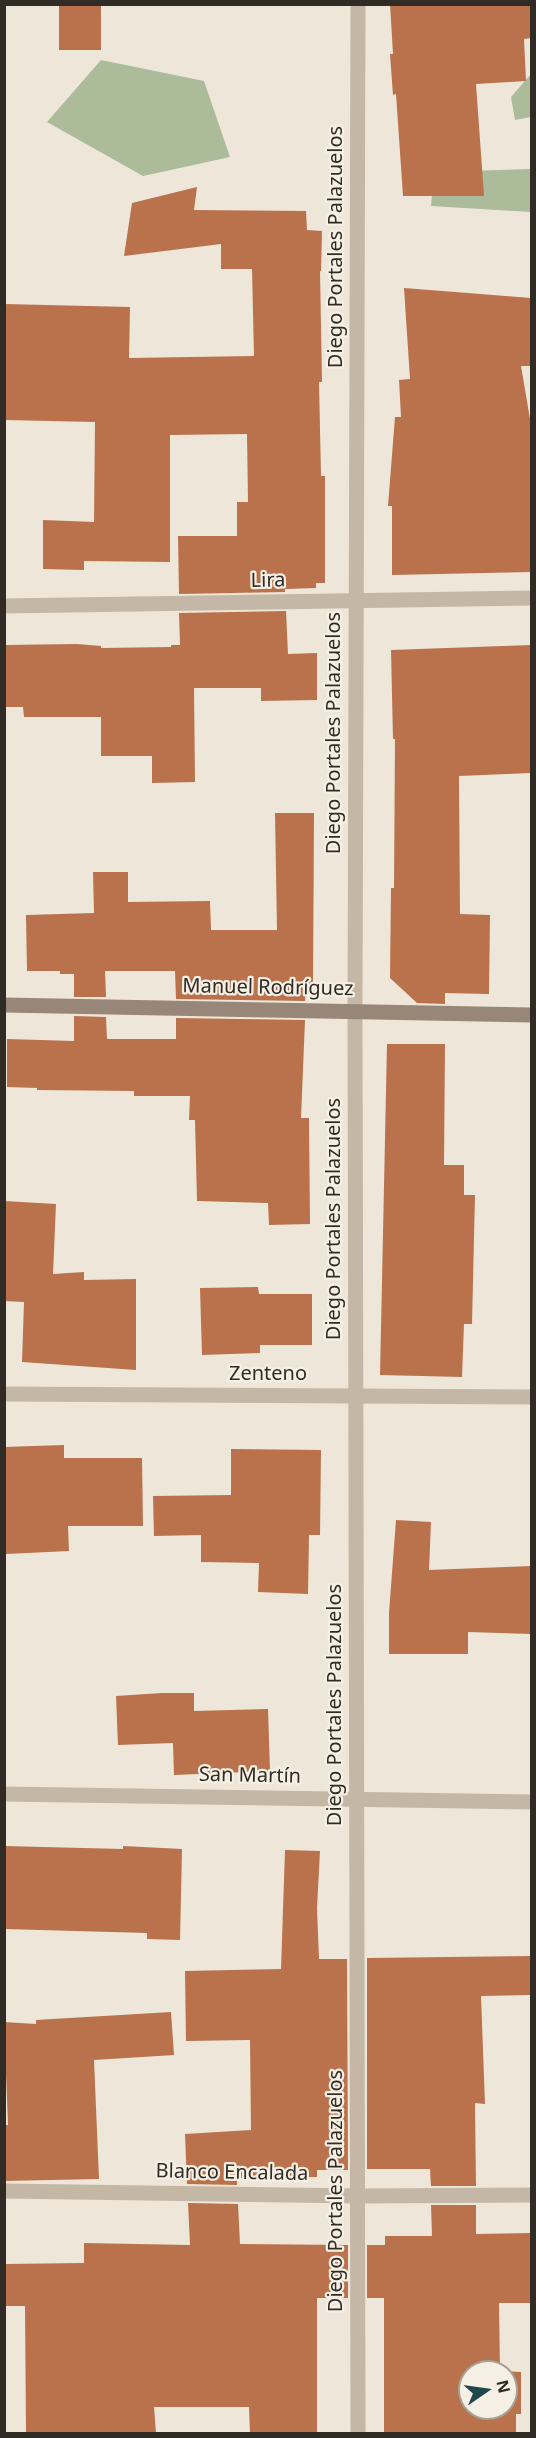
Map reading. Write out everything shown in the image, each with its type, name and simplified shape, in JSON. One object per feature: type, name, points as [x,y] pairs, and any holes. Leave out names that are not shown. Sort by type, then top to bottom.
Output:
[{"type":"main road","name":"Manuel Rodríguez","points":[[4,1005],[531,1015]]},
{"type":"street","name":"Diego Portales Palazuelos","points":[[358,4],[354,1010],[358,2433]]},
{"type":"street","name":"Lira","points":[[4,606],[531,598]]},
{"type":"street","name":"Zenteno","points":[[4,1394],[531,1397]]},
{"type":"street","name":"San Martín","points":[[4,1794],[531,1802]]},
{"type":"street","name":"Blanco Encalada","points":[[4,2191],[358,2196],[531,2195]]},
{"type":"green space","points":[[101,60],[204,81],[230,157],[143,176],[47,122]]},
{"type":"green space","points":[[531,74],[531,117],[515,120],[511,97]]},
{"type":"green space","points":[[531,169],[531,212],[431,206],[434,172]]},
{"type":"building","points":[[59,4],[101,4],[101,50],[59,50]]},
{"type":"building","points":[[390,4],[531,4],[531,38],[524,39],[526,81],[476,84],[484,196],[403,196],[396,94],[393,95],[390,54],[393,54]]},
{"type":"building","points":[[197,187],[194,210],[306,211],[307,230],[322,231],[320,271],[322,382],[319,382],[321,476],[325,476],[325,583],[316,583],[316,588],[285,589],[285,592],[179,594],[178,536],[237,536],[237,502],[248,502],[247,434],[170,435],[170,562],[84,561],[84,570],[43,569],[43,520],[94,522],[95,422],[4,420],[4,304],[130,307],[129,358],[254,356],[252,269],[221,269],[221,244],[124,256],[132,203]]},
{"type":"building","points":[[404,288],[531,298],[531,366],[521,366],[531,425],[531,572],[392,575],[392,506],[388,506],[395,417],[401,417],[399,380],[410,379]]},
{"type":"building","points":[[286,611],[288,654],[317,653],[317,700],[261,701],[261,688],[194,688],[195,782],[152,783],[152,756],[101,756],[101,717],[24,717],[23,707],[4,707],[4,645],[77,644],[101,646],[101,648],[171,647],[171,645],[180,645],[179,613]]},
{"type":"building","points":[[531,645],[531,773],[459,776],[460,914],[490,915],[489,994],[445,993],[445,1004],[417,1003],[390,978],[391,888],[394,888],[395,739],[393,739],[391,650]]},
{"type":"building","points":[[275,813],[314,813],[313,987],[306,987],[305,1001],[176,999],[175,971],[105,971],[106,997],[74,997],[74,974],[60,974],[60,971],[27,971],[26,915],[94,913],[93,872],[128,872],[128,902],[210,901],[211,930],[277,930]]},
{"type":"building","points":[[74,1016],[106,1017],[107,1039],[176,1039],[176,1018],[305,1020],[301,1118],[309,1118],[310,1224],[269,1225],[268,1203],[197,1201],[195,1120],[189,1120],[190,1096],[134,1096],[134,1091],[37,1090],[37,1088],[7,1087],[7,1039],[74,1041]]},
{"type":"building","points":[[387,1044],[445,1044],[444,1165],[464,1165],[464,1195],[475,1195],[472,1324],[464,1324],[462,1377],[380,1375]]},
{"type":"building","points":[[4,1201],[56,1204],[53,1274],[84,1272],[84,1280],[136,1279],[136,1370],[22,1362],[24,1302],[4,1301]]},
{"type":"building","points":[[258,1287],[259,1294],[312,1294],[312,1345],[260,1345],[260,1353],[202,1355],[200,1288]]},
{"type":"building","points":[[64,1445],[64,1458],[142,1458],[143,1526],[68,1526],[69,1551],[6,1554],[4,1447]]},
{"type":"building","points":[[231,1449],[321,1450],[320,1535],[309,1535],[308,1594],[258,1592],[259,1563],[201,1562],[201,1535],[154,1536],[153,1496],[231,1495]]},
{"type":"building","points":[[396,1520],[431,1522],[429,1570],[531,1566],[531,1634],[468,1632],[468,1654],[389,1654],[389,1613]]},
{"type":"building","points":[[194,1693],[194,1711],[268,1709],[270,1771],[174,1775],[173,1743],[118,1745],[116,1696]]},
{"type":"building","points":[[4,1846],[123,1849],[123,1846],[182,1849],[180,1940],[147,1939],[147,1933],[4,1929]]},
{"type":"building","points":[[285,1850],[320,1851],[317,1908],[319,1959],[347,1959],[348,2170],[317,2170],[317,2177],[237,2178],[237,2185],[187,2184],[185,2134],[251,2130],[250,2040],[186,2041],[185,1971],[281,1969]]},
{"type":"building","points":[[531,1956],[531,1995],[481,1996],[485,2104],[475,2103],[476,2186],[431,2186],[430,2169],[367,2169],[367,1958]]},
{"type":"building","points":[[171,2012],[174,2055],[94,2060],[99,2179],[4,2181],[4,2125],[8,2125],[4,2022],[36,2024],[36,2020]]},
{"type":"building","points":[[188,2203],[238,2204],[240,2244],[348,2245],[348,2298],[317,2298],[317,2433],[250,2433],[249,2407],[154,2407],[156,2433],[26,2433],[25,2306],[4,2306],[4,2264],[84,2263],[84,2243],[190,2245]]},
{"type":"building","points":[[431,2205],[476,2205],[476,2234],[531,2233],[531,2303],[499,2303],[500,2360],[458,2360],[458,2420],[516,2420],[516,2433],[384,2433],[384,2298],[367,2298],[367,2245],[385,2245],[385,2236],[432,2236]]},
{"type":"building","points":[[518,2372],[521,2372],[521,2414],[518,2414]]}]
